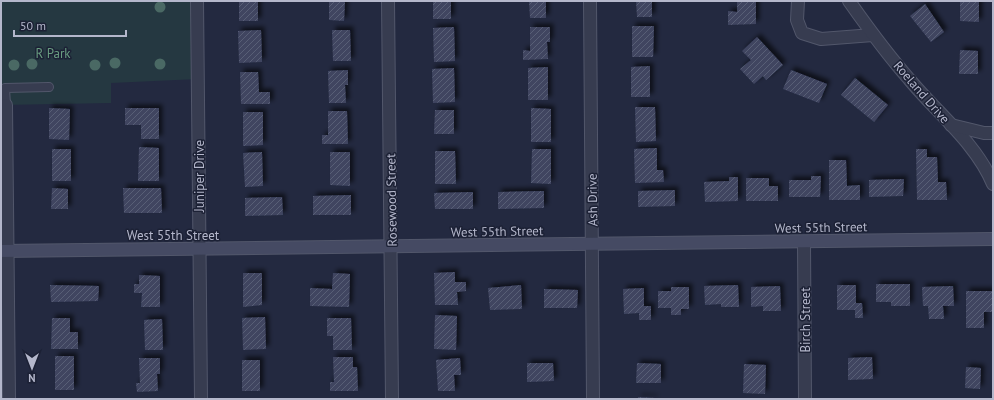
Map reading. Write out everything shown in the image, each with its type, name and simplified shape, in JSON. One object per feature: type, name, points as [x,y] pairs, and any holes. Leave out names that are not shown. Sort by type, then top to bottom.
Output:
[{"type":"street","name":"Juniper Drive","points":[[197,1],[201,399]]},
{"type":"street","name":"Rosewood Street","points":[[388,1],[392,247],[392,399]]},
{"type":"street","name":"Ash Drive","points":[[590,1],[593,399]]},
{"type":"street","points":[[798,1],[797,20],[802,33],[820,39],[873,35]]},
{"type":"street","name":"Roeland Drive","points":[[849,1],[873,35],[909,79],[951,125],[986,167],[993,184]]},
{"type":"street","points":[[6,105],[5,250],[9,399]]},
{"type":"street","points":[[951,125],[984,133],[993,133]]},
{"type":"street","name":"West 55th Street","points":[[5,250],[392,247],[993,239]]},
{"type":"street","name":"Birch Street","points":[[804,242],[805,399]]},
{"type":"lane","points":[[6,105],[3,88],[50,87]]},
{"type":"green space","name":"R Park","points":[[1,1],[197,1],[198,79],[111,83],[111,103],[1,105]]},
{"type":"building","points":[[239,1],[258,1],[258,21],[239,21]]},
{"type":"building","points":[[329,1],[345,1],[344,21],[329,20]]},
{"type":"building","points":[[433,1],[451,1],[451,19],[433,19]]},
{"type":"building","points":[[529,1],[546,1],[546,18],[530,18]]},
{"type":"building","points":[[636,1],[652,1],[652,17],[637,17]]},
{"type":"building","points":[[737,1],[756,1],[756,24],[728,25],[728,11],[737,12]]},
{"type":"building","points":[[960,1],[979,1],[979,22],[960,21]]},
{"type":"building","points":[[925,4],[944,32],[931,42],[910,16]]},
{"type":"building","points":[[632,26],[654,26],[653,57],[632,57]]},
{"type":"building","points":[[454,27],[455,61],[434,62],[433,28]]},
{"type":"building","points":[[530,27],[550,27],[550,42],[547,42],[548,59],[523,60],[523,50],[530,51]]},
{"type":"building","points":[[261,30],[262,62],[239,63],[238,31]]},
{"type":"building","points":[[332,30],[350,30],[351,61],[333,61]]},
{"type":"building","points":[[757,37],[783,65],[766,80],[763,76],[754,84],[740,69],[751,60],[742,51]]},
{"type":"building","points":[[960,50],[978,51],[978,74],[959,74]]},
{"type":"building","points":[[650,66],[650,97],[631,97],[631,67]]},
{"type":"building","points":[[548,67],[548,100],[528,100],[528,68]]},
{"type":"building","points":[[454,68],[455,102],[433,103],[432,69]]},
{"type":"building","points":[[348,70],[348,85],[345,85],[346,103],[329,103],[328,71]]},
{"type":"building","points":[[791,70],[827,84],[819,103],[783,89]]},
{"type":"building","points":[[240,72],[258,72],[259,92],[270,92],[270,104],[241,104]]},
{"type":"building","points":[[855,78],[888,105],[874,122],[841,95]]},
{"type":"building","points":[[635,107],[655,107],[656,141],[636,142]]},
{"type":"building","points":[[49,108],[70,109],[69,140],[49,139]]},
{"type":"building","points":[[125,108],[159,108],[159,139],[141,139],[141,125],[125,125]]},
{"type":"building","points":[[531,108],[551,109],[551,142],[531,142]]},
{"type":"building","points":[[435,110],[454,110],[454,134],[434,134]]},
{"type":"building","points":[[328,111],[347,111],[348,144],[322,144],[322,135],[328,135]]},
{"type":"building","points":[[243,112],[263,112],[263,145],[243,146]]},
{"type":"building","points":[[139,147],[159,148],[159,181],[138,181]]},
{"type":"building","points":[[657,148],[657,170],[663,170],[664,182],[635,183],[634,149]]},
{"type":"building","points":[[52,149],[71,149],[71,181],[52,181]]},
{"type":"building","points":[[532,149],[551,149],[551,184],[531,183]]},
{"type":"building","points":[[916,149],[927,149],[927,157],[937,157],[938,182],[946,182],[947,200],[917,200]]},
{"type":"building","points":[[435,151],[455,151],[456,184],[435,184]]},
{"type":"building","points":[[262,152],[263,186],[245,187],[243,153]]},
{"type":"building","points":[[330,152],[350,152],[350,186],[330,185]]},
{"type":"building","points":[[829,160],[846,160],[847,186],[860,185],[860,200],[829,200]]},
{"type":"building","points":[[811,176],[821,176],[820,197],[789,197],[789,180],[811,180]]},
{"type":"building","points":[[729,177],[738,177],[738,201],[705,202],[704,182],[729,181]]},
{"type":"building","points":[[746,178],[769,178],[769,186],[778,186],[778,201],[746,201]]},
{"type":"building","points":[[904,179],[903,196],[869,197],[869,180]]},
{"type":"building","points":[[52,188],[68,189],[68,209],[51,209]]},
{"type":"building","points":[[123,188],[161,188],[162,213],[124,213]]},
{"type":"building","points":[[675,190],[675,206],[638,207],[638,191]]},
{"type":"building","points":[[544,191],[544,208],[498,209],[498,192]]},
{"type":"building","points":[[473,192],[473,209],[435,209],[434,193]]},
{"type":"building","points":[[351,195],[351,215],[313,215],[313,196]]},
{"type":"building","points":[[282,197],[283,215],[245,216],[245,198]]},
{"type":"building","points":[[455,272],[455,282],[466,282],[466,291],[457,292],[458,305],[435,305],[434,273]]},
{"type":"building","points":[[243,273],[262,273],[262,305],[243,307]]},
{"type":"building","points":[[333,273],[350,274],[349,307],[310,306],[310,288],[332,289]]},
{"type":"building","points":[[139,275],[160,276],[160,307],[141,307],[142,293],[134,293],[134,284],[139,284]]},
{"type":"building","points":[[876,284],[910,284],[910,306],[891,306],[891,302],[876,302]]},
{"type":"building","points":[[50,285],[99,286],[98,301],[51,302]]},
{"type":"building","points":[[521,285],[522,309],[490,310],[488,288]]},
{"type":"building","points":[[738,285],[739,307],[721,307],[721,304],[705,305],[704,286]]},
{"type":"building","points":[[837,285],[856,285],[856,303],[862,303],[863,318],[855,318],[855,310],[837,310]]},
{"type":"building","points":[[780,286],[781,311],[763,311],[763,306],[751,307],[751,287]]},
{"type":"building","points":[[953,286],[954,306],[943,306],[944,319],[929,319],[928,306],[923,306],[922,287]]},
{"type":"building","points":[[671,287],[689,287],[689,309],[681,309],[681,315],[671,315],[671,308],[658,308],[658,291],[671,291]]},
{"type":"building","points":[[644,288],[644,306],[651,306],[651,320],[639,320],[639,313],[624,314],[623,289]]},
{"type":"building","points":[[544,289],[578,290],[577,308],[544,308]]},
{"type":"building","points":[[966,291],[993,291],[993,312],[984,312],[984,328],[966,328]]},
{"type":"building","points":[[435,315],[457,316],[456,350],[434,349]]},
{"type":"building","points":[[265,317],[266,349],[243,350],[242,318]]},
{"type":"building","points":[[52,318],[70,318],[70,332],[78,332],[78,349],[51,349]]},
{"type":"building","points":[[327,318],[351,318],[352,350],[333,350],[333,336],[327,336]]},
{"type":"building","points":[[162,319],[163,350],[145,350],[144,320]]},
{"type":"building","points":[[55,356],[74,356],[74,390],[55,390]]},
{"type":"building","points":[[333,357],[353,357],[353,367],[357,367],[358,391],[330,391],[330,382],[334,382]]},
{"type":"building","points":[[872,357],[873,379],[848,380],[848,358]]},
{"type":"building","points":[[139,358],[160,358],[160,374],[157,374],[158,391],[137,392],[136,383],[140,383]]},
{"type":"building","points":[[460,358],[461,375],[454,375],[455,391],[438,391],[436,360]]},
{"type":"building","points":[[242,360],[260,360],[260,391],[242,391]]},
{"type":"building","points":[[527,363],[553,363],[554,381],[527,382]]},
{"type":"building","points":[[637,363],[661,364],[661,383],[636,383]]},
{"type":"building","points":[[744,364],[766,365],[765,394],[743,393]]},
{"type":"building","points":[[966,367],[981,368],[980,389],[965,388]]},
{"type":"building","points":[[638,397],[655,398],[655,399],[638,399]]}]
